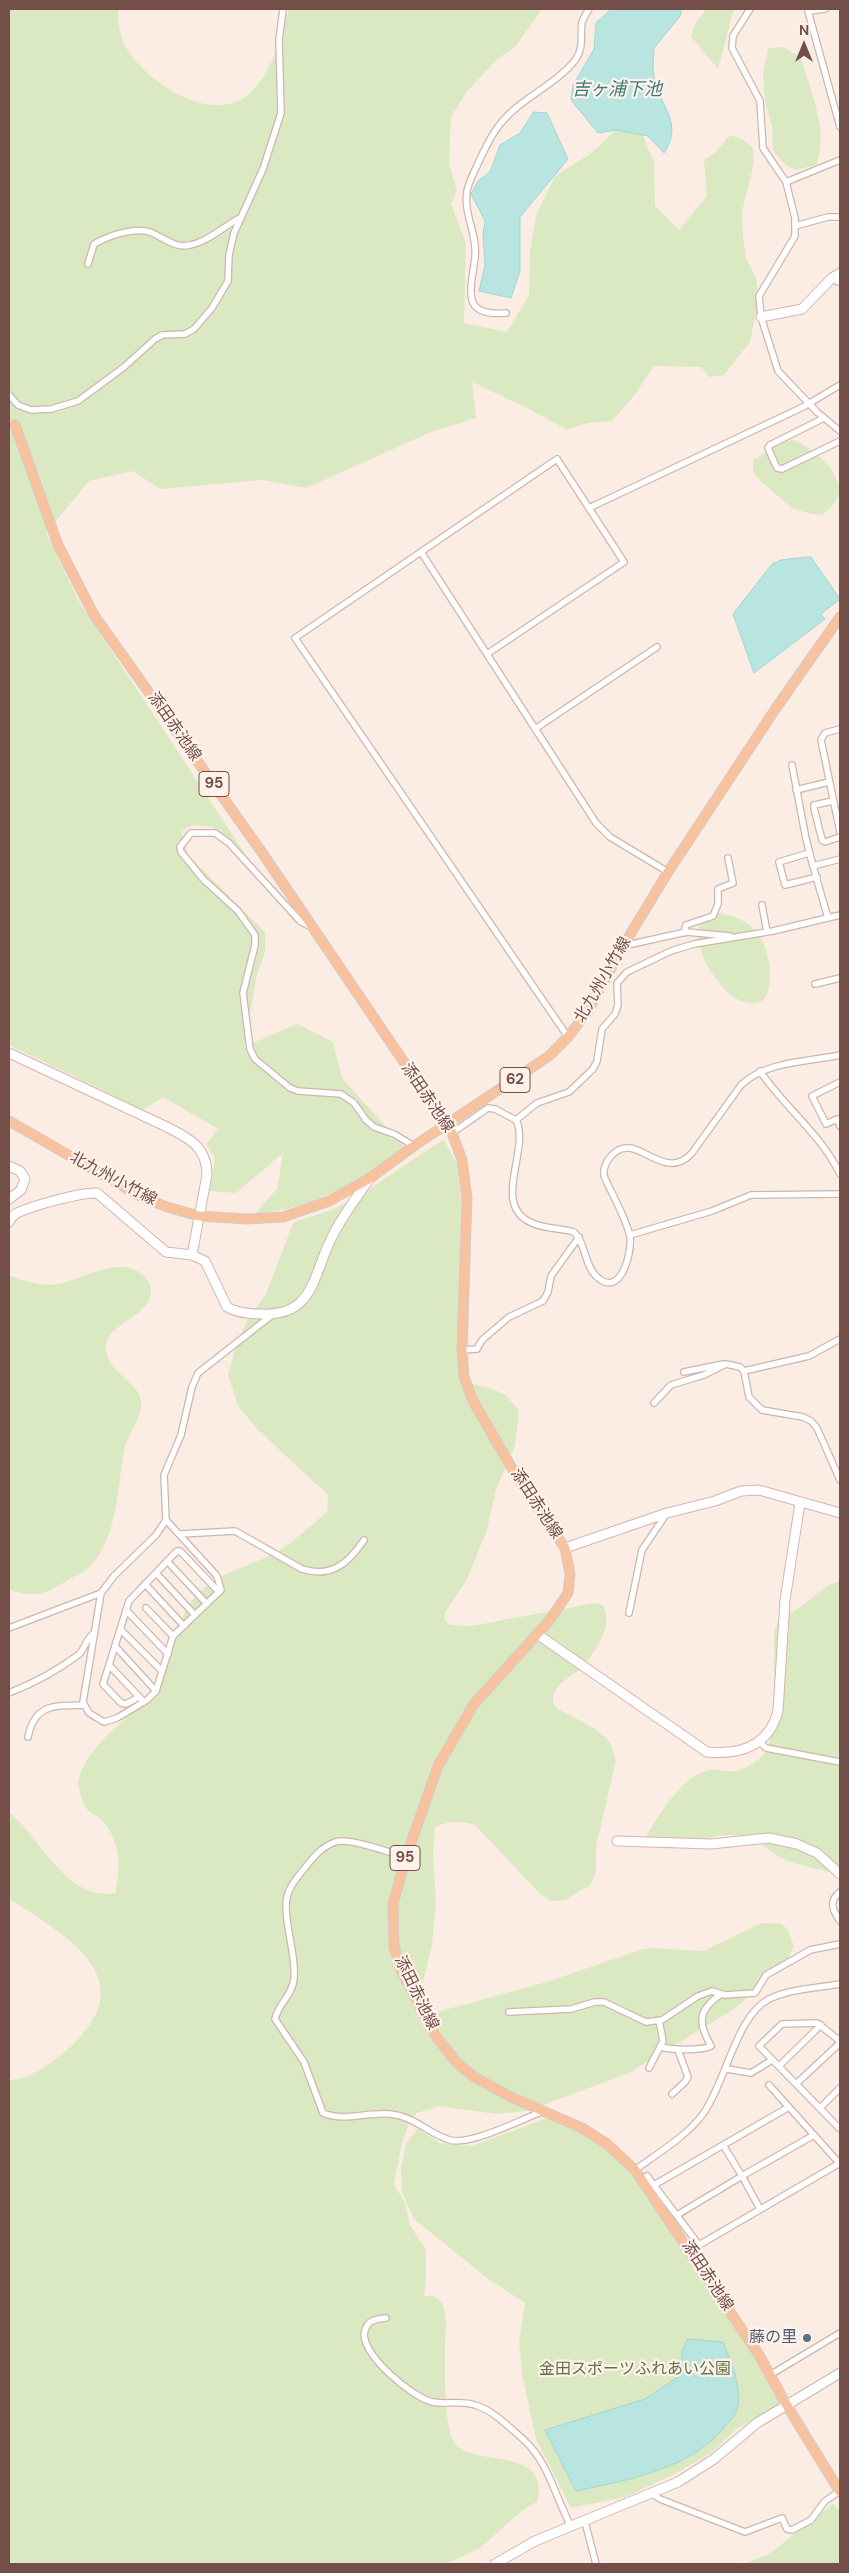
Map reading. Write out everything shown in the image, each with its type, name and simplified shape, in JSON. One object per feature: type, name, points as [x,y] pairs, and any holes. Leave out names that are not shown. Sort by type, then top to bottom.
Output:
[{"type":"main road","name":"添田赤池線","points":[[15,425],[58,545],[94,615],[263,854],[449,1130],[462,1160],[468,1198],[462,1350],[464,1377],[473,1401],[517,1477],[564,1548],[570,1574],[568,1593],[549,1621],[474,1704],[451,1740],[438,1766],[406,1857],[392,1904],[394,1947],[402,1972],[435,2035],[456,2062],[474,2077],[582,2128],[606,2144],[635,2170],[666,2207],[840,2491]]},
{"type":"main road","name":"北九州小竹線","points":[[9,1121],[140,1196],[167,1207],[199,1216],[247,1219],[283,1217],[329,1201],[370,1178],[414,1146],[449,1130],[549,1056],[568,1037],[587,1012],[623,946],[668,872],[776,708],[840,618]]},
{"type":"street","points":[[9,395],[18,404],[31,410],[52,409],[78,401],[162,334],[185,334],[194,329],[212,308],[228,281],[229,255],[238,220],[264,168],[281,113],[279,40],[283,9]]},
{"type":"street","points":[[506,313],[484,313],[477,309],[470,298],[470,281],[475,257],[475,235],[467,205],[467,190],[500,123],[558,76],[577,56],[582,45],[582,21],[589,9]]},
{"type":"street","points":[[750,9],[733,36],[732,48],[760,101],[763,148],[786,182],[795,226],[795,236],[759,296],[761,317],[778,371],[824,418],[840,431]]},
{"type":"street","points":[[825,9],[808,11],[840,127]]},
{"type":"street","points":[[786,182],[840,160]]},
{"type":"street","points":[[795,226],[828,217],[840,217]]},
{"type":"street","points":[[88,264],[94,244],[102,239],[139,230],[150,232],[179,245],[190,245],[238,220]]},
{"type":"street","points":[[761,317],[802,309],[836,280],[840,273]]},
{"type":"street","points":[[589,508],[840,385]]},
{"type":"street","points":[[824,418],[770,445],[768,448],[777,468],[782,468],[840,441]]},
{"type":"street","points":[[487,654],[624,562],[557,460],[295,638],[568,1037]]},
{"type":"street","points":[[421,552],[596,822],[610,838],[668,872]]},
{"type":"street","points":[[535,729],[657,647]]},
{"type":"street","points":[[840,728],[825,734],[821,740],[833,801],[838,808],[840,832]]},
{"type":"street","points":[[792,765],[813,866],[828,918]]},
{"type":"street","points":[[796,790],[829,782]]},
{"type":"street","points":[[833,801],[814,805],[814,808],[822,840],[825,842],[840,837]]},
{"type":"street","points":[[312,927],[300,921],[229,843],[215,833],[191,833],[180,847],[189,864],[238,911],[255,935],[255,945],[243,994],[250,1049],[255,1059],[290,1088],[341,1094],[354,1104],[374,1127],[394,1134],[414,1146]]},
{"type":"street","points":[[810,853],[779,862],[785,886],[816,878]]},
{"type":"street","points":[[684,933],[686,925],[713,916],[718,904],[718,889],[733,883],[728,858]]},
{"type":"street","points":[[813,866],[840,859]]},
{"type":"street","points":[[762,905],[767,932]]},
{"type":"street","points":[[516,1120],[537,1103],[569,1092],[593,1069],[597,1062],[602,1029],[615,1014],[618,1005],[616,991],[620,976],[671,951],[694,944],[767,932],[840,915]]},
{"type":"street","points":[[623,946],[684,933],[734,937]]},
{"type":"street","points":[[815,984],[840,978]]},
{"type":"street","points":[[9,1053],[188,1138],[200,1150],[207,1162],[192,1254]]},
{"type":"street","points":[[449,1130],[488,1108],[495,1109],[516,1120],[520,1137],[512,1184],[512,1197],[519,1212],[529,1222],[542,1227],[574,1232],[579,1237],[596,1276],[604,1281],[614,1281],[622,1276],[628,1263],[630,1235],[604,1176],[607,1160],[622,1147],[630,1148],[667,1164],[676,1164],[686,1159],[741,1086],[760,1071],[840,1055]]},
{"type":"street","points":[[760,1071],[837,1164],[840,1174]]},
{"type":"street","points":[[840,1082],[812,1096],[826,1124],[838,1118],[840,1126]]},
{"type":"street","points":[[9,1166],[20,1171],[25,1179],[21,1190],[9,1199]]},
{"type":"street","points":[[166,1520],[217,1576],[221,1590],[173,1636],[156,1691],[144,1702],[109,1722],[104,1722],[90,1713],[84,1705],[83,1695],[101,1593],[114,1576],[156,1536],[166,1520],[164,1475],[180,1435],[192,1387],[198,1373],[272,1315],[304,1301],[310,1292],[332,1237],[370,1178]]},
{"type":"street","points":[[9,1222],[16,1213],[64,1198],[90,1192],[97,1193],[166,1252],[192,1254],[205,1261],[210,1266],[227,1307],[246,1313],[272,1315]]},
{"type":"street","points":[[630,1235],[712,1211],[750,1195],[840,1194]]},
{"type":"street","points":[[462,1350],[477,1349],[482,1340],[509,1318],[543,1301],[548,1292],[551,1276],[579,1237]]},
{"type":"street","points":[[744,1370],[800,1359],[840,1339]]},
{"type":"street","points":[[654,1403],[671,1385],[704,1375],[726,1364]]},
{"type":"street","points":[[684,1372],[702,1366],[726,1364],[740,1366],[744,1370],[749,1397],[755,1405],[762,1410],[803,1417],[811,1421],[838,1467],[840,1479]]},
{"type":"street","points":[[564,1548],[666,1513],[715,1501],[741,1491],[759,1490],[840,1514]]},
{"type":"street","points":[[537,1634],[707,1752],[737,1752],[760,1742],[774,1724],[778,1711],[785,1600],[800,1503]]},
{"type":"street","points":[[629,1613],[642,1550],[666,1513]]},
{"type":"street","points":[[180,1534],[235,1531],[312,1573],[330,1572],[340,1567],[353,1557],[364,1540]]},
{"type":"street","points":[[139,1697],[126,1704],[121,1703],[102,1684],[129,1601],[177,1551],[183,1552],[220,1592]]},
{"type":"street","points":[[167,1561],[207,1604]]},
{"type":"street","points":[[156,1573],[195,1615]]},
{"type":"street","points":[[145,1584],[184,1626]]},
{"type":"street","points":[[9,1628],[101,1593]]},
{"type":"street","points":[[146,1608],[173,1636]]},
{"type":"street","points":[[126,1610],[168,1654]]},
{"type":"street","points":[[120,1629],[162,1671]]},
{"type":"street","points":[[9,1693],[50,1676],[80,1654],[85,1641],[94,1633]]},
{"type":"street","points":[[115,1646],[156,1691]]},
{"type":"street","points":[[109,1665],[144,1702]]},
{"type":"street","points":[[28,1737],[34,1719],[49,1707],[84,1705]]},
{"type":"street","points":[[760,1742],[766,1748],[840,1762]]},
{"type":"street","points":[[617,1841],[711,1844],[769,1838],[797,1844],[817,1853],[840,1874]]},
{"type":"street","points":[[406,1857],[348,1841],[336,1841],[315,1856],[295,1879],[287,1895],[286,1909],[294,1957],[294,1980],[290,1996],[276,2012],[275,2019],[304,2062],[322,2113],[334,2118],[391,2114],[421,2123],[450,2140],[465,2140],[544,2111]]},
{"type":"street","points":[[840,1892],[833,1901],[832,1907],[840,1921]]},
{"type":"street","points":[[509,2012],[571,2009],[595,2002],[604,2002],[646,2022],[659,2020],[698,1996],[712,1991],[721,1994],[755,1993],[766,1975],[810,1950],[840,1944]]},
{"type":"street","points":[[635,2170],[702,2115],[716,2093],[746,2021],[757,2009],[769,2000],[788,1993],[840,1983]]},
{"type":"street","points":[[661,2048],[678,2050],[701,2049],[711,2046],[706,2040],[701,2022],[702,2015],[711,2001],[721,1994]]},
{"type":"street","points":[[649,2068],[663,2041],[659,2020]]},
{"type":"street","points":[[796,2084],[840,2042],[817,2023],[782,2024],[759,2046],[840,2130]]},
{"type":"street","points":[[779,2066],[821,2025]]},
{"type":"street","points":[[672,2094],[688,2077],[678,2050]]},
{"type":"street","points":[[727,2069],[751,2073],[772,2060]]},
{"type":"street","points":[[647,2176],[666,2207],[677,2215],[698,2245],[840,2164],[769,2085]]},
{"type":"street","points":[[820,2108],[840,2088]]},
{"type":"street","points":[[654,2185],[789,2107]]},
{"type":"street","points":[[677,2215],[814,2135]]},
{"type":"street","points":[[724,2145],[760,2209]]},
{"type":"street","points":[[386,2318],[374,2319],[366,2325],[363,2334],[366,2347],[377,2363],[432,2402],[463,2402],[476,2405],[518,2435],[542,2460],[571,2526]]},
{"type":"street","points":[[770,2375],[840,2333]]},
{"type":"street","points":[[495,2564],[535,2541],[585,2522],[697,2471],[757,2423],[840,2373]]},
{"type":"street","points":[[652,2493],[660,2499],[745,2532],[782,2518],[787,2529],[792,2530],[812,2520],[825,2501],[840,2491]]},
{"type":"street","points":[[585,2522],[596,2564]]},
{"type":"green space","points":[[9,9],[118,9],[122,40],[137,62],[150,75],[165,87],[182,96],[200,103],[217,105],[234,103],[249,94],[264,76],[275,54],[289,9],[542,9],[515,47],[496,60],[466,93],[451,117],[449,164],[457,191],[451,204],[466,243],[464,323],[507,332],[529,295],[530,251],[536,215],[555,176],[589,155],[616,130],[636,120],[654,162],[655,206],[679,230],[707,196],[704,160],[715,153],[730,135],[742,139],[753,148],[754,163],[742,212],[746,258],[757,280],[757,307],[750,342],[724,375],[709,377],[701,367],[654,366],[634,396],[612,421],[587,423],[567,430],[531,410],[472,382],[476,418],[429,433],[306,488],[263,480],[160,489],[133,471],[89,481],[46,533],[80,603],[246,855],[212,827],[192,825],[181,832],[189,856],[265,932],[265,952],[257,975],[244,1047],[297,1024],[333,1042],[342,1078],[405,1148],[370,1172],[334,1192],[316,1200],[276,1211],[255,1214],[277,1189],[283,1153],[236,1193],[210,1191],[215,1158],[206,1144],[218,1129],[163,1097],[143,1110],[9,1045]]},
{"type":"green space","points":[[706,9],[734,9],[718,69],[691,37],[695,24]]},
{"type":"green space","points":[[783,47],[801,58],[820,125],[820,152],[816,165],[796,170],[786,166],[773,150],[772,127],[765,102],[763,73],[768,48]]},
{"type":"green space","points":[[794,440],[823,460],[838,482],[839,494],[834,504],[822,515],[811,514],[792,508],[760,481],[753,471],[753,460],[783,442]]},
{"type":"green space","points":[[719,913],[747,923],[757,933],[765,947],[770,975],[767,995],[762,1001],[754,1004],[743,1002],[733,997],[714,977],[707,964],[701,951],[698,937],[699,925],[704,915]]},
{"type":"green space","points":[[444,1140],[457,1164],[461,1200],[458,1365],[464,1382],[493,1389],[507,1396],[518,1410],[518,1421],[515,1446],[496,1489],[487,1530],[467,1579],[445,1613],[444,1619],[450,1625],[471,1626],[595,1603],[603,1605],[606,1613],[605,1630],[597,1647],[581,1668],[558,1686],[553,1703],[558,1709],[594,1728],[605,1737],[610,1742],[616,1760],[596,1847],[596,1873],[590,1885],[565,1900],[550,1901],[539,1893],[475,1825],[455,1822],[439,1825],[435,1828],[433,1854],[436,1903],[432,1945],[419,1999],[425,2011],[437,2012],[550,1981],[640,1950],[651,1948],[703,1951],[762,1923],[782,1924],[788,1930],[794,1946],[786,1963],[734,2009],[629,2073],[527,2111],[496,2114],[440,2106],[417,2113],[409,2124],[402,2143],[394,2184],[405,2203],[410,2225],[426,2250],[424,2296],[438,2299],[445,2312],[446,2394],[449,2429],[452,2438],[460,2448],[473,2453],[520,2464],[532,2471],[538,2483],[537,2502],[523,2510],[480,2548],[446,2564],[9,2564],[9,2080],[35,2073],[65,2052],[92,2022],[100,1999],[98,1979],[88,1960],[72,1943],[52,1927],[9,1899],[9,1812],[21,1823],[68,1878],[82,1887],[98,1893],[115,1893],[118,1857],[114,1840],[101,1819],[85,1806],[78,1782],[90,1755],[154,1688],[165,1665],[184,1614],[197,1595],[215,1581],[233,1571],[280,1550],[327,1512],[328,1495],[258,1430],[238,1406],[228,1375],[235,1349],[247,1320],[266,1294],[293,1223],[354,1199]]},
{"type":"green space","points":[[125,1267],[144,1276],[151,1287],[151,1293],[145,1306],[115,1330],[107,1341],[106,1349],[111,1364],[134,1387],[141,1401],[140,1413],[124,1451],[110,1531],[96,1560],[85,1571],[40,1594],[27,1594],[9,1590],[9,1275],[33,1283],[52,1285],[107,1269]]},
{"type":"green space","points":[[840,1581],[840,1874],[791,1862],[778,1856],[758,1841],[748,1837],[720,1836],[667,1848],[657,1848],[646,1844],[645,1839],[663,1810],[686,1782],[705,1771],[717,1769],[738,1771],[752,1764],[763,1755],[769,1744],[772,1730],[774,1633],[777,1623],[827,1586]]},
{"type":"green space","name":"金田スポーツふれあい公園","points":[[550,2117],[600,2145],[621,2163],[641,2185],[736,2325],[780,2399],[781,2404],[738,2428],[711,2453],[675,2474],[625,2497],[571,2508],[536,2439],[523,2379],[519,2342],[525,2303],[487,2278],[414,2219],[402,2192],[401,2168],[406,2143],[418,2129],[440,2143],[472,2146]]},
{"type":"green space","points":[[833,2504],[840,2511],[840,2564],[743,2564],[769,2554]]},
{"type":"water","name":"吉ヶ浦下池","points":[[612,9],[681,9],[681,15],[654,48],[653,66],[656,87],[671,122],[672,132],[670,142],[664,153],[648,136],[616,130],[598,133],[571,100],[573,85],[594,49],[596,23]]},
{"type":"water","points":[[534,112],[547,113],[568,159],[520,217],[520,271],[511,298],[479,291],[485,265],[483,235],[485,221],[471,194],[478,181],[490,172],[500,145],[520,133]]},
{"type":"water","points":[[811,557],[840,599],[821,614],[825,619],[754,673],[733,614],[772,564],[781,560]]},
{"type":"water","points":[[688,2339],[723,2342],[738,2386],[738,2404],[734,2417],[713,2439],[696,2452],[678,2462],[638,2477],[576,2491],[545,2430],[645,2399],[682,2374],[682,2352]]},
{"type":"place","name":"藤の里","points":[[807,2338]]}]
